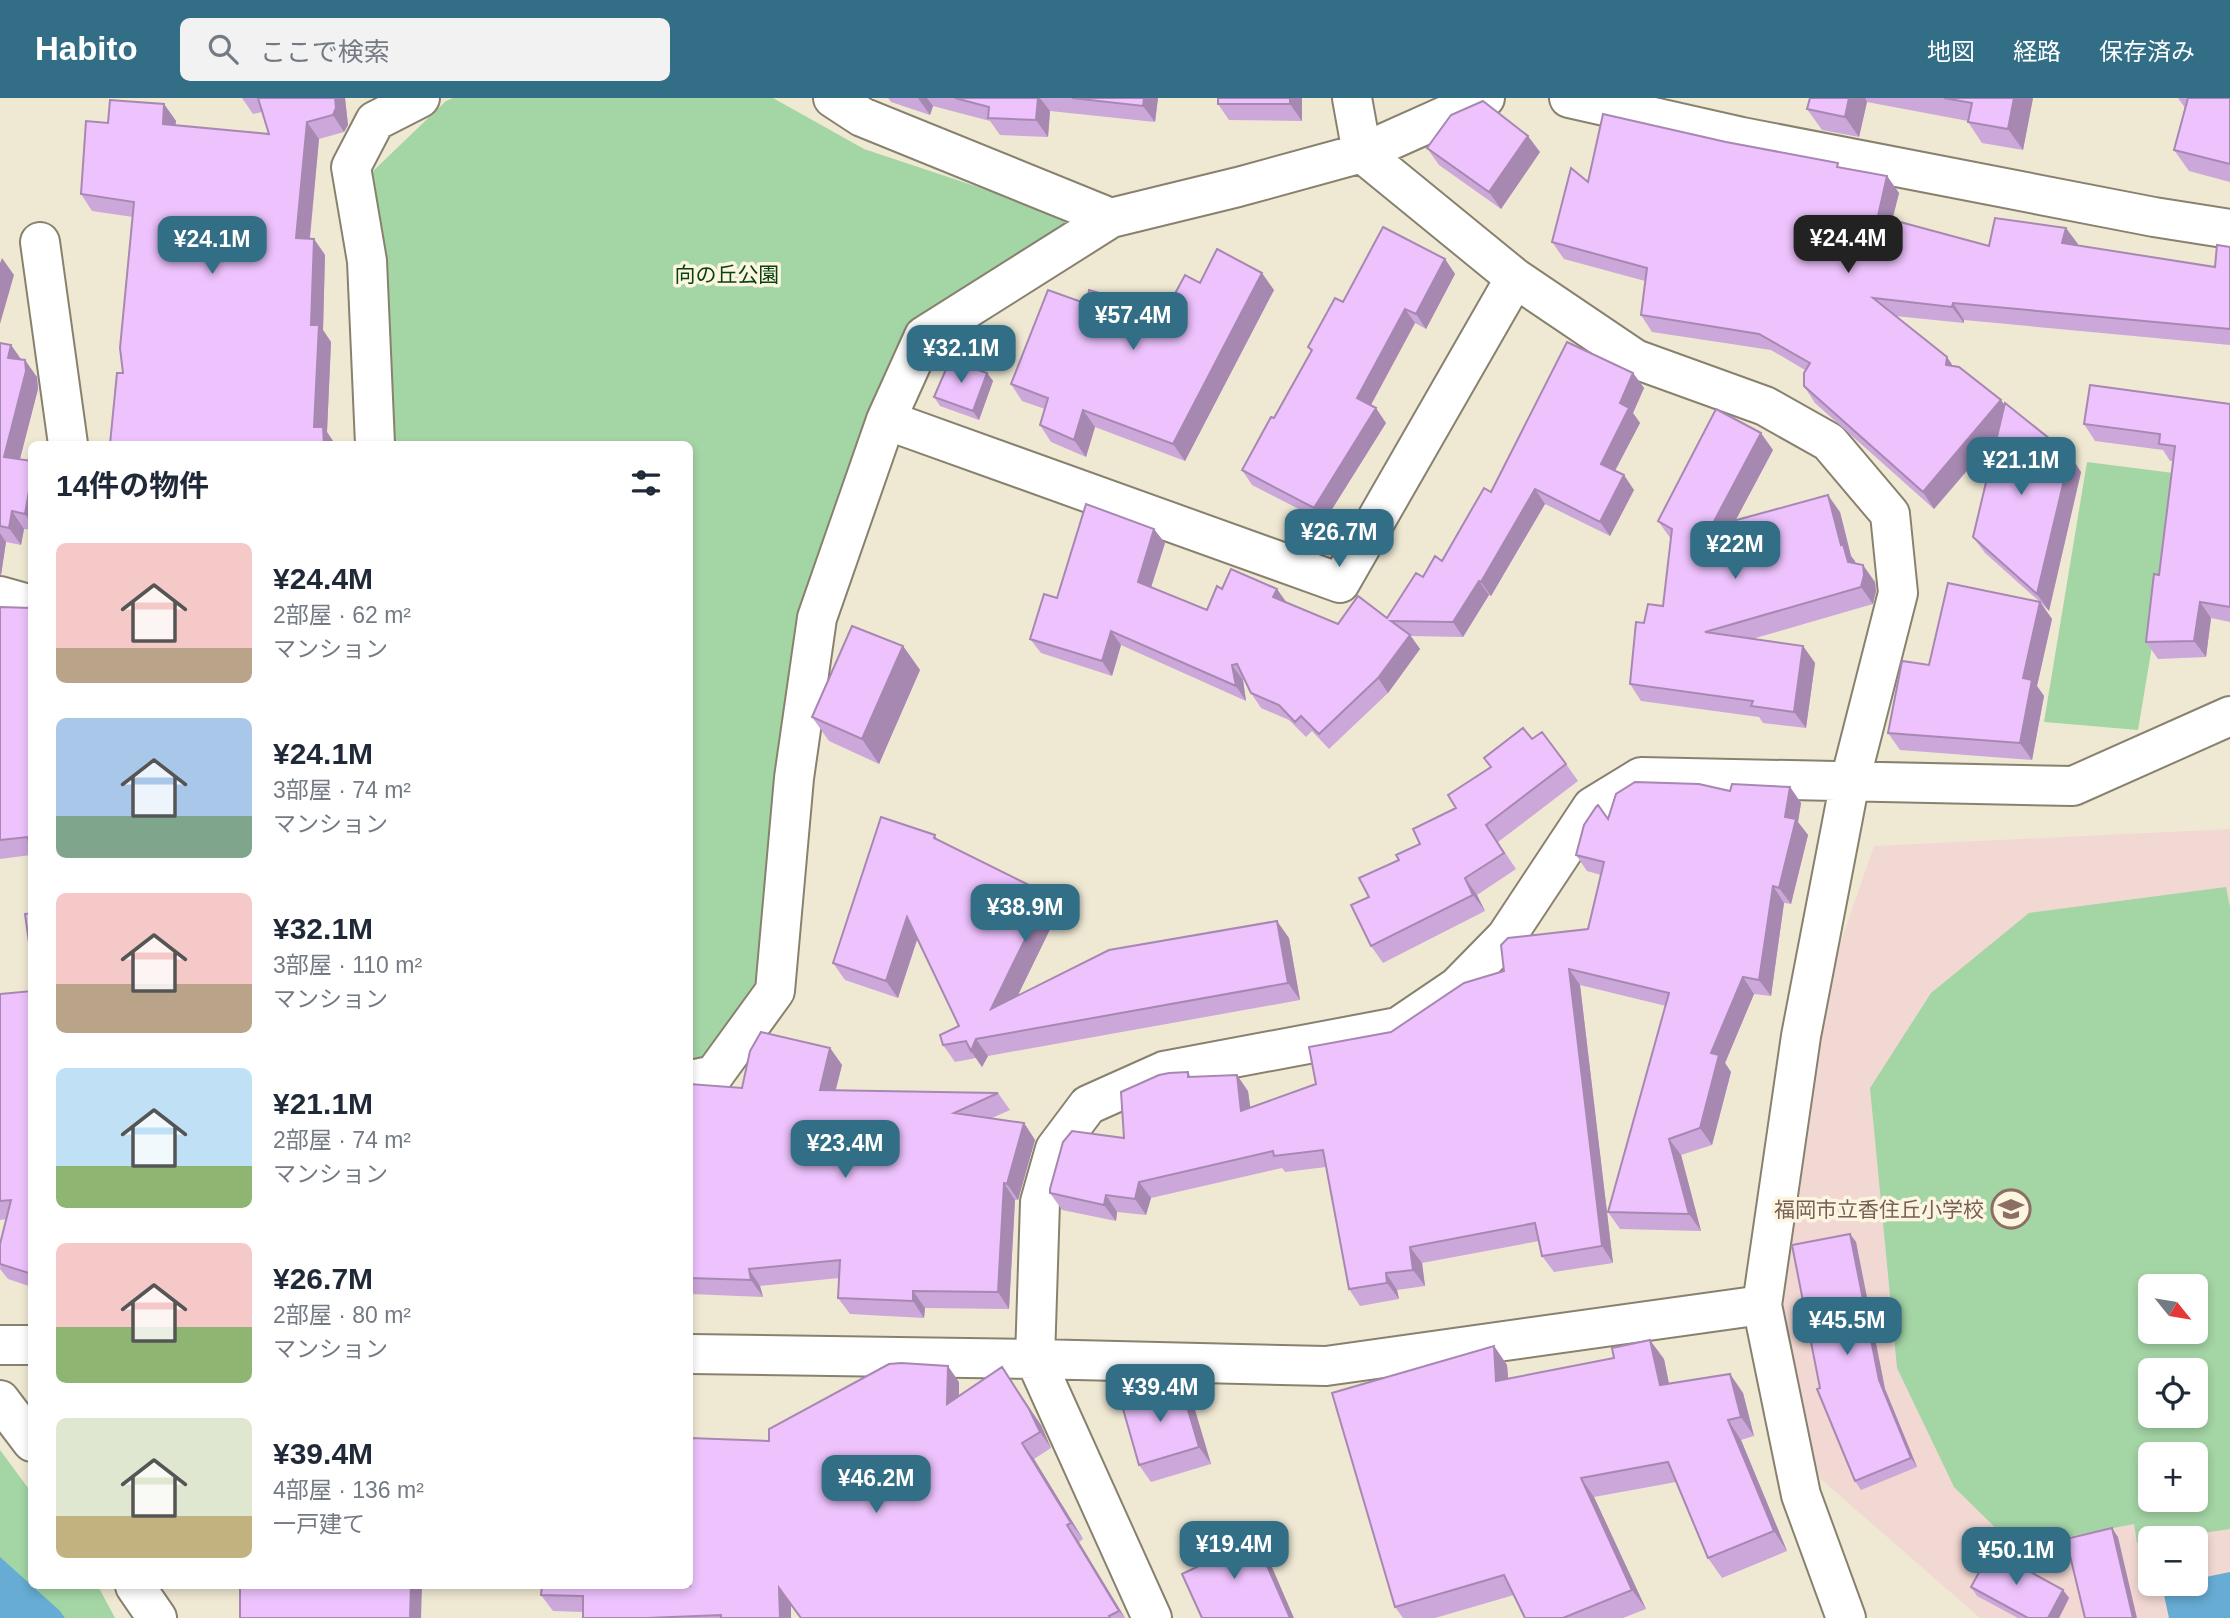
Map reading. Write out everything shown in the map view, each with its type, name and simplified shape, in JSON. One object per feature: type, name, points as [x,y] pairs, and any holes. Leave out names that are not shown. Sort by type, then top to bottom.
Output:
[{"type":"street","points":[[375,441],[367,261],[351,167],[375,121],[420,98]]},
{"type":"street","points":[[833,98],[862,117],[1111,218]]},
{"type":"street","points":[[1352,98],[1362,153],[1515,278],[1635,359],[1765,406],[1829,442],[1890,514],[1898,593],[1850,781],[1801,1036],[1762,1305],[1801,1495],[1846,1618]]},
{"type":"street","points":[[693,1079],[714,1075],[775,991],[794,778],[817,618],[886,420],[924,336],[1111,218],[1362,153],[1485,98]]},
{"type":"street","points":[[1569,98],[1742,137],[2154,217],[2230,229]]},
{"type":"street","points":[[40,242],[68,441]]},
{"type":"street","points":[[886,420],[1340,583],[1515,278]]},
{"type":"street","points":[[0,596],[28,604]]},
{"type":"street","points":[[1152,1618],[1035,1359],[1040,1202],[1055,1149],[1088,1105],[1164,1071],[1398,1027],[1457,987],[1506,937],[1592,807],[1641,777],[2073,786],[2230,716]]},
{"type":"street","points":[[693,1354],[1326,1366],[1762,1305]]},
{"type":"street","points":[[0,1345],[28,1345]]},
{"type":"street","points":[[0,1400],[28,1437]]},
{"type":"street","points":[[137,1589],[157,1618]]},
{"type":"shaded area","name":"福岡市立香住丘小学校","points":[[2230,829],[2230,1618],[1980,1618],[1815,1474],[1778,1306],[1820,1001],[1874,846]]},
{"type":"green space","name":"向の丘公園","points":[[453,98],[773,98],[864,149],[1074,219],[916,326],[807,612],[768,987],[708,1068],[693,1071],[693,441],[388,441],[372,172],[446,101]]},
{"type":"green space","points":[[2087,462],[2181,474],[2138,730],[2044,722]]},
{"type":"green space","name":"福岡市立香住丘小学校","points":[[2226,887],[2230,907],[2230,1529],[2208,1532],[2208,1526],[2138,1526],[2137,1543],[2134,1524],[2015,1547],[1954,1487],[1897,1368],[1870,1088],[1931,993],[2029,913]]},
{"type":"green space","points":[[0,1450],[28,1488],[28,1589],[100,1589],[115,1618],[0,1618]]},
{"type":"water","points":[[0,1557],[28,1582],[28,1589],[36,1589],[65,1618],[0,1618]]},
{"type":"water","points":[[2230,1572],[2230,1618],[2169,1618],[2164,1596],[2208,1596],[2208,1577]]},
{"type":"building","points":[[258,98],[335,98],[336,108],[333,115],[307,122],[296,238],[314,239],[311,325],[319,325],[314,427],[323,427],[324,441],[110,441],[117,373],[123,373],[120,348],[134,202],[81,194],[86,121],[108,123],[110,100],[164,104],[163,124],[269,134]]},
{"type":"building","points":[[955,98],[1038,98],[1036,120],[988,118],[989,107]]},
{"type":"building","points":[[1072,98],[1144,98],[1143,106]]},
{"type":"building","points":[[1218,98],[1290,98],[1290,104],[1218,104]]},
{"type":"building","points":[[1810,98],[1849,98],[1845,117],[1807,109]]},
{"type":"building","points":[[1944,98],[2014,98],[2008,129],[1968,122],[1972,103]]},
{"type":"building","points":[[2188,98],[2230,98],[2230,164],[2174,150]]},
{"type":"building","points":[[1483,101],[1528,136],[1489,192],[1427,148],[1451,115]]},
{"type":"building","points":[[1603,114],[1726,142],[1838,163],[1837,167],[1887,176],[1878,216],[1989,246],[1995,218],[2066,228],[2062,243],[2215,267],[2217,245],[2230,247],[2230,329],[1953,303],[1952,307],[1873,298],[1947,357],[1946,365],[1959,367],[2001,400],[1923,492],[1804,386],[1804,373],[1810,363],[1759,334],[1641,315],[1647,268],[1552,242],[1571,168],[1588,182]]},
{"type":"building","points":[[1383,227],[1445,259],[1416,314],[1405,309],[1357,398],[1376,408],[1314,508],[1242,470],[1312,350],[1308,347],[1335,298],[1343,302]]},
{"type":"building","points":[[1217,249],[1262,273],[1173,444],[1083,410],[1074,440],[1040,425],[1048,398],[1011,384],[1048,290],[1087,304],[1089,290],[1165,312],[1185,275],[1200,283]]},
{"type":"building","points":[[1567,342],[1633,373],[1620,403],[1629,408],[1601,464],[1624,475],[1600,522],[1535,489],[1481,582],[1479,581],[1453,622],[1391,621],[1410,635],[1378,678],[1319,734],[1301,716],[1295,722],[1279,705],[1251,693],[1237,664],[1232,665],[1236,686],[1111,631],[1102,661],[1030,639],[1044,594],[1057,598],[1086,504],[1154,529],[1138,582],[1207,610],[1217,586],[1222,589],[1231,569],[1277,589],[1273,597],[1338,624],[1358,596],[1387,618],[1416,573],[1423,577],[1435,556],[1442,561],[1484,488],[1491,492]]},
{"type":"building","points":[[0,343],[11,345],[8,358],[25,360],[26,371],[4,457],[28,460],[28,496],[25,514],[12,511],[9,528],[0,526]]},
{"type":"building","points":[[950,360],[987,373],[973,411],[934,397]]},
{"type":"building","points":[[2090,385],[2230,404],[2230,607],[2200,602],[2194,641],[2146,642],[2154,574],[2159,575],[2175,446],[2159,444],[2160,434],[2084,424]]},
{"type":"building","points":[[2005,403],[2070,455],[2037,594],[1973,537]]},
{"type":"building","points":[[1716,409],[1761,433],[1711,527],[1828,495],[1848,562],[1863,565],[1861,587],[1705,632],[1803,646],[1794,712],[1751,706],[1753,701],[1630,684],[1636,622],[1644,623],[1648,604],[1663,606],[1672,529],[1658,521]]},
{"type":"building","points":[[1948,583],[2040,602],[2023,678],[2032,680],[2020,743],[1888,733],[1902,661],[1929,665]]},
{"type":"building","points":[[0,607],[28,608],[28,837],[0,840]]},
{"type":"building","points":[[852,626],[903,646],[862,739],[812,717]]},
{"type":"building","points":[[1523,728],[1532,739],[1542,732],[1566,764],[1486,825],[1504,853],[1465,878],[1473,895],[1371,946],[1351,905],[1369,897],[1359,878],[1399,860],[1396,855],[1420,844],[1413,829],[1456,808],[1448,795],[1491,767],[1484,758]]},
{"type":"building","points":[[1635,782],[1699,784],[1730,791],[1732,784],[1790,787],[1785,817],[1796,819],[1779,888],[1773,886],[1759,980],[1743,977],[1711,1053],[1719,1055],[1700,1128],[1669,1139],[1689,1214],[1608,1212],[1669,993],[1569,969],[1602,1246],[1542,1256],[1535,1223],[1410,1247],[1413,1270],[1386,1273],[1387,1283],[1349,1289],[1323,1150],[1274,1156],[1273,1151],[1139,1182],[1135,1199],[1106,1195],[1104,1205],[1050,1193],[1063,1142],[1072,1131],[1124,1138],[1121,1092],[1169,1073],[1188,1072],[1188,1077],[1237,1075],[1241,1111],[1316,1084],[1309,1047],[1391,1032],[1464,983],[1504,971],[1501,945],[1508,938],[1588,929],[1604,862],[1576,855],[1584,825],[1598,805],[1608,819],[1616,794]]},
{"type":"building","points":[[881,817],[935,835],[934,838],[1047,894],[991,1009],[1109,950],[1277,921],[1288,983],[976,1039],[971,1051],[966,1041],[943,1045],[940,1035],[959,1026],[907,917],[886,981],[833,963]]},
{"type":"building","points":[[25,914],[28,914],[28,935]]},
{"type":"building","points":[[28,991],[28,1273],[0,1264],[0,1244],[11,1200],[0,1201],[0,994]]},
{"type":"building","points":[[761,1032],[830,1048],[820,1090],[998,1093],[954,1113],[1024,1123],[1007,1184],[1004,1183],[998,1292],[913,1291],[913,1301],[838,1298],[840,1260],[749,1269],[751,1280],[693,1278],[693,1084],[742,1088],[750,1051]]},
{"type":"building","points":[[1850,1234],[1879,1380],[1911,1458],[1855,1481],[1817,1389],[1820,1388],[1792,1245]]},
{"type":"building","points":[[1650,1340],[1660,1385],[1730,1374],[1741,1417],[1728,1420],[1774,1531],[1708,1558],[1668,1462],[1581,1478],[1632,1590],[1563,1618],[1525,1618],[1504,1575],[1395,1607],[1332,1393],[1494,1346],[1496,1381],[1614,1358],[1612,1348]]},
{"type":"building","points":[[889,1364],[948,1366],[947,1404],[1002,1367],[1029,1409],[1040,1432],[1022,1443],[1071,1523],[1067,1525],[1119,1611],[1109,1616],[1110,1618],[801,1618],[779,1588],[780,1618],[721,1618],[721,1615],[583,1618],[583,1596],[541,1595],[542,1589],[693,1589],[693,1438],[769,1441],[769,1429]]},
{"type":"building","points":[[1180,1383],[1199,1447],[1139,1465],[1121,1402]]},
{"type":"building","points":[[1250,1527],[1290,1618],[1202,1618],[1182,1574],[1199,1566],[1194,1552]]},
{"type":"building","points":[[2112,1528],[2133,1618],[2085,1618],[2066,1539]]},
{"type":"building","points":[[1991,1550],[2063,1590],[2048,1618],[2028,1618],[1971,1587]]},
{"type":"building","points":[[240,1589],[411,1589],[410,1618],[240,1618]]},
{"type":"place","name":"福岡市立香住丘小学校","points":[[2011,1209]]}]
